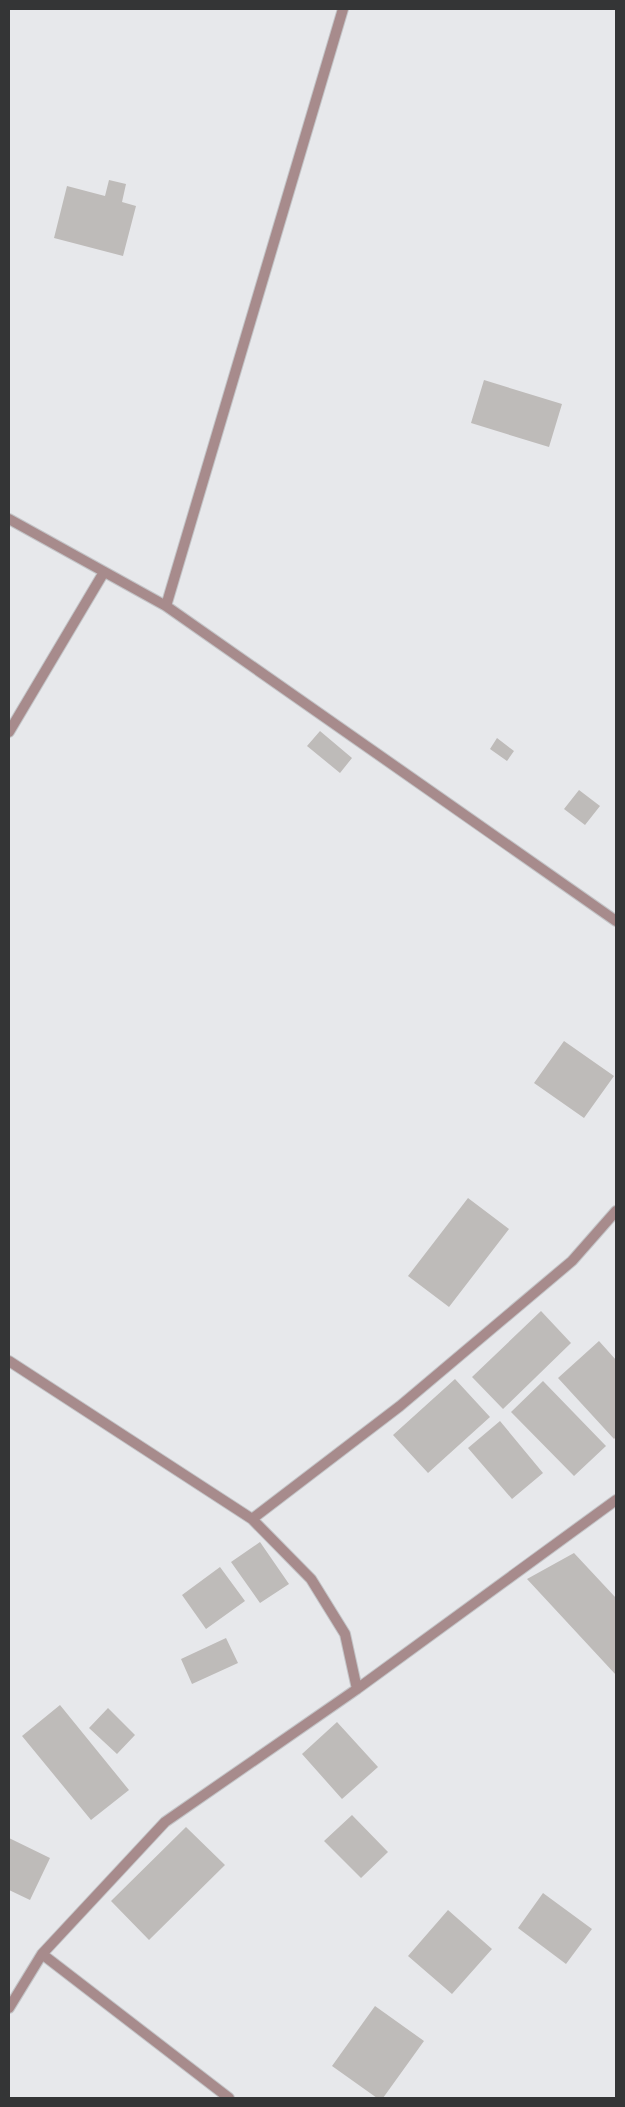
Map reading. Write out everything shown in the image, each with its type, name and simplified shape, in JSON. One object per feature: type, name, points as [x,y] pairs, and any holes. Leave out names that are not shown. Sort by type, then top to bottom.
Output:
[{"type":"street","points":[[166,606],[343,9]]},
{"type":"street","points":[[9,519],[166,606],[616,921]]},
{"type":"street","points":[[9,732],[104,572]]},
{"type":"street","points":[[252,1519],[400,1406],[565,1268],[616,1211]]},
{"type":"street","points":[[9,1361],[252,1519],[311,1579],[321,1595],[345,1634],[357,1689]]},
{"type":"street","points":[[9,2008],[42,1954],[165,1822],[357,1689],[616,1500]]},
{"type":"street","points":[[42,1954],[229,2098]]},
{"type":"building","points":[[109,180],[126,184],[122,202],[136,206],[123,256],[54,238],[67,186],[105,196]]},
{"type":"building","points":[[484,380],[562,404],[549,447],[471,423]]},
{"type":"building","points":[[320,731],[352,758],[340,773],[307,746]]},
{"type":"building","points":[[497,738],[514,751],[507,761],[490,749]]},
{"type":"building","points":[[579,790],[600,806],[585,825],[564,809]]},
{"type":"building","points":[[564,1041],[614,1076],[584,1118],[534,1083]]},
{"type":"building","points":[[468,1198],[509,1229],[449,1307],[408,1276]]},
{"type":"building","points":[[541,1311],[571,1343],[503,1409],[472,1377]]},
{"type":"building","points":[[599,1341],[616,1360],[616,1437],[614,1439],[558,1378]]},
{"type":"building","points":[[455,1379],[490,1417],[428,1473],[393,1435]]},
{"type":"building","points":[[543,1381],[606,1446],[574,1476],[511,1412]]},
{"type":"building","points":[[500,1421],[543,1473],[512,1499],[468,1448]]},
{"type":"building","points":[[260,1542],[289,1584],[260,1603],[231,1562]]},
{"type":"building","points":[[574,1553],[616,1598],[616,1675],[527,1579]]},
{"type":"building","points":[[220,1567],[245,1601],[206,1629],[182,1595]]},
{"type":"building","points":[[226,1638],[238,1663],[192,1684],[181,1659]]},
{"type":"building","points":[[60,1705],[129,1790],[91,1820],[22,1736]]},
{"type":"building","points":[[108,1708],[135,1735],[117,1754],[89,1728]]},
{"type":"building","points":[[337,1722],[378,1767],[342,1799],[302,1754]]},
{"type":"building","points":[[352,1815],[388,1852],[361,1878],[324,1841]]},
{"type":"building","points":[[186,1827],[225,1865],[149,1940],[111,1901]]},
{"type":"building","points":[[9,1838],[50,1858],[30,1900],[9,1890]]},
{"type":"building","points":[[543,1893],[592,1929],[566,1964],[518,1928]]},
{"type":"building","points":[[448,1910],[492,1949],[452,1994],[408,1956]]},
{"type":"building","points":[[375,2006],[424,2041],[383,2098],[377,2098],[332,2066]]}]
